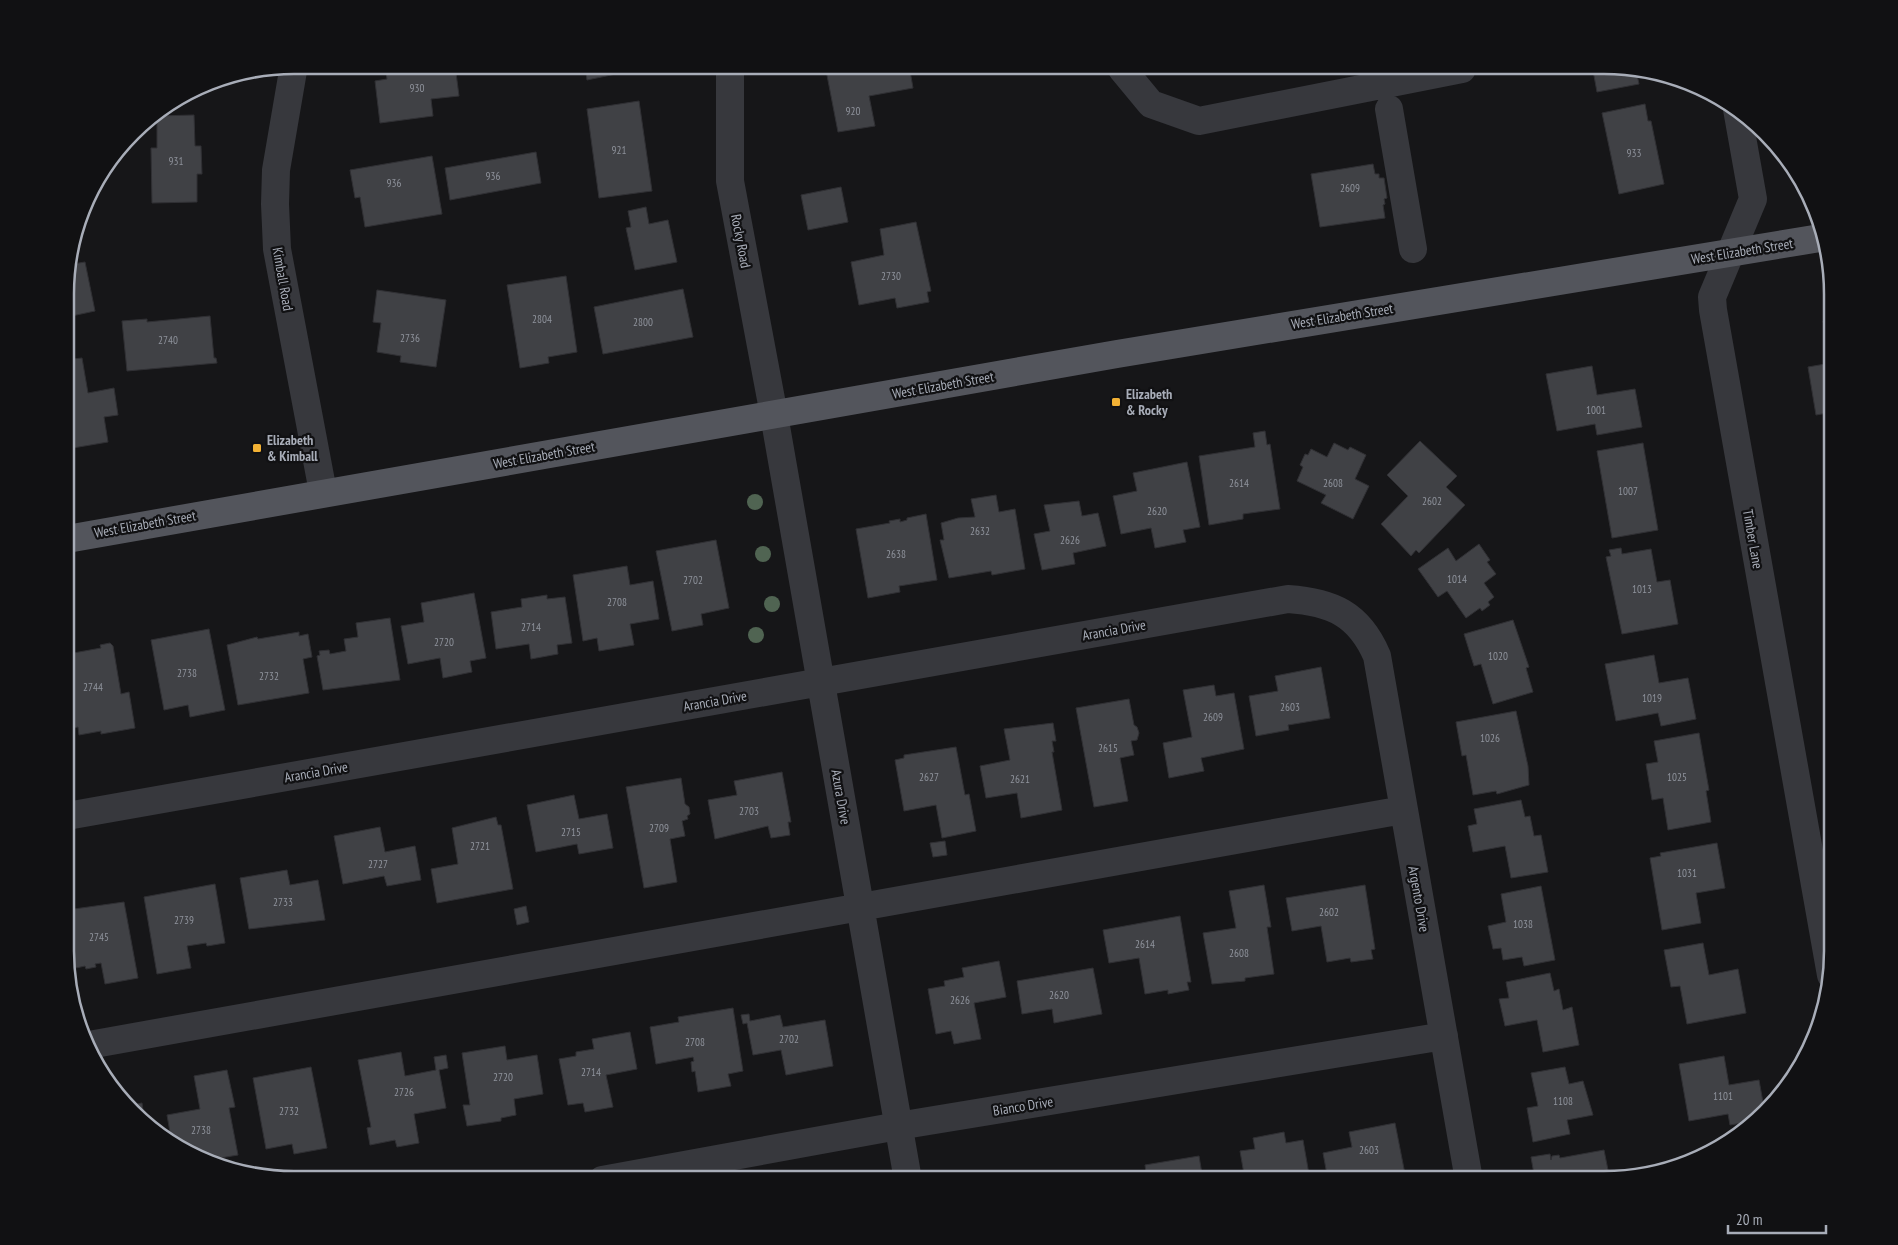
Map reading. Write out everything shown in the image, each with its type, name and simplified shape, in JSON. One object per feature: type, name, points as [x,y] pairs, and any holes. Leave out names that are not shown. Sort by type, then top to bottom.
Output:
[{"type":"main road","name":"West Elizabeth Street","points":[[74,538],[323,492],[1273,328],[1818,238]]},
{"type":"street","name":"Kimball Road","points":[[292,74],[276,170],[277,249],[323,492]]},
{"type":"street","name":"Rocky Road","points":[[730,74],[730,181],[774,415]]},
{"type":"street","points":[[1126,74],[1151,104],[1199,121],[1437,74]]},
{"type":"street","points":[[1389,109],[1413,249]]},
{"type":"street","name":"Timber Lane","points":[[1739,120],[1754,199],[1712,297],[1713,310],[1824,936]]},
{"type":"street","name":"Azura Drive","points":[[774,415],[906,1171]]},
{"type":"street","name":"Arancia Drive","points":[[74,815],[1288,599],[1316,601],[1339,610],[1357,624]]},
{"type":"street","name":"Argento Drive","points":[[1357,624],[1372,644],[1378,656],[1403,810],[1467,1171]]},
{"type":"street","points":[[94,1044],[1403,810]]},
{"type":"street","name":"Bianco Drive","points":[[651,1171],[898,1126],[1444,1036]]},
{"type":"building","points":[[386,74],[456,74],[459,96],[431,99],[433,116],[380,123],[375,81],[387,79]]},
{"type":"building","points":[[586,74],[616,74],[587,80]]},
{"type":"building","points":[[827,74],[911,74],[913,88],[869,96],[875,126],[838,132]]},
{"type":"building","points":[[1594,74],[1637,77],[1639,84],[1597,92]]},
{"type":"building","points":[[639,101],[652,191],[599,198],[587,109]]},
{"type":"building","points":[[1645,104],[1648,121],[1651,121],[1664,184],[1619,194],[1602,113]]},
{"type":"building","points":[[194,115],[195,146],[201,146],[202,174],[197,174],[197,202],[152,203],[151,148],[157,148],[157,121],[164,116]]},
{"type":"building","points":[[536,152],[541,183],[450,200],[445,168]]},
{"type":"building","points":[[432,156],[442,214],[365,227],[360,197],[355,198],[350,170]]},
{"type":"building","points":[[1373,164],[1375,174],[1379,174],[1379,178],[1384,178],[1387,198],[1384,199],[1385,204],[1383,205],[1385,218],[1320,227],[1311,174]]},
{"type":"building","points":[[841,187],[848,222],[808,230],[801,195]]},
{"type":"building","points":[[646,207],[649,224],[668,220],[677,262],[635,270],[626,228],[631,227],[628,211]]},
{"type":"building","points":[[916,222],[931,291],[927,292],[929,302],[897,308],[895,298],[859,305],[851,262],[884,255],[880,229]]},
{"type":"building","points":[[85,262],[95,311],[74,316],[74,279],[76,263]]},
{"type":"building","points":[[566,276],[577,352],[548,357],[549,363],[520,368],[507,285]]},
{"type":"building","points":[[683,289],[693,337],[603,354],[594,307]]},
{"type":"building","points":[[377,290],[446,300],[436,367],[400,362],[401,356],[377,352],[381,323],[373,322]]},
{"type":"building","points":[[210,316],[214,358],[216,358],[217,363],[127,371],[122,321],[147,319],[147,322]]},
{"type":"building","points":[[82,358],[88,393],[114,388],[118,415],[104,417],[108,442],[74,448],[74,359]]},
{"type":"building","points":[[1824,364],[1824,414],[1816,415],[1808,367]]},
{"type":"building","points":[[1592,366],[1597,395],[1635,389],[1642,427],[1597,435],[1595,424],[1557,431],[1546,374]]},
{"type":"building","points":[[1265,431],[1267,445],[1270,444],[1280,509],[1243,514],[1243,519],[1209,525],[1199,456],[1255,447],[1253,433]]},
{"type":"building","points":[[1420,441],[1457,476],[1446,487],[1465,505],[1419,553],[1416,550],[1411,556],[1381,524],[1408,496],[1387,475]]},
{"type":"building","points":[[1334,443],[1348,450],[1350,447],[1366,455],[1355,479],[1369,486],[1353,519],[1321,503],[1326,495],[1297,481],[1303,467],[1300,465],[1305,454],[1308,455],[1311,449],[1327,457]]},
{"type":"building","points":[[1643,443],[1658,530],[1612,538],[1597,451]]},
{"type":"building","points":[[1187,462],[1200,527],[1183,530],[1186,542],[1155,548],[1151,528],[1121,534],[1113,496],[1137,491],[1133,473]]},
{"type":"building","points":[[996,495],[999,512],[1015,509],[1025,569],[992,575],[991,571],[949,578],[940,540],[944,540],[941,523],[958,518],[975,517],[971,499]]},
{"type":"building","points":[[1079,501],[1082,516],[1098,513],[1106,546],[1073,553],[1075,564],[1042,570],[1034,534],[1050,531],[1044,505]]},
{"type":"building","points":[[926,514],[937,580],[899,586],[900,592],[868,598],[856,529],[890,523],[889,521],[900,519],[900,522],[907,520],[907,518]]},
{"type":"building","points":[[716,540],[729,608],[701,614],[703,625],[672,631],[656,551]]},
{"type":"building","points":[[1479,544],[1490,560],[1487,562],[1496,574],[1484,583],[1494,597],[1488,602],[1490,605],[1482,611],[1480,608],[1466,618],[1447,591],[1438,597],[1418,569],[1448,548],[1456,561]]},
{"type":"building","points":[[1621,548],[1622,554],[1651,549],[1657,582],[1670,580],[1678,624],[1622,634],[1606,557],[1611,556],[1609,550]]},
{"type":"building","points":[[627,566],[630,585],[653,581],[659,619],[630,624],[634,645],[599,651],[597,638],[583,641],[573,575]]},
{"type":"building","points":[[474,593],[486,658],[470,661],[472,672],[443,678],[440,658],[408,664],[401,626],[424,622],[421,603]]},
{"type":"building","points":[[547,595],[547,599],[565,597],[572,643],[557,645],[558,654],[531,659],[529,644],[496,649],[491,612],[522,607],[521,599]]},
{"type":"building","points":[[390,618],[400,680],[323,690],[317,656],[320,655],[319,651],[329,650],[330,654],[346,651],[344,639],[358,637],[356,623]]},
{"type":"building","points":[[1513,620],[1529,667],[1526,668],[1533,692],[1493,704],[1481,664],[1474,666],[1464,634]]},
{"type":"building","points":[[209,629],[225,710],[190,717],[188,705],[164,710],[151,640]]},
{"type":"building","points":[[299,632],[299,636],[308,634],[312,657],[303,659],[309,693],[238,705],[227,645],[257,637],[258,639]]},
{"type":"building","points":[[110,643],[113,646],[121,694],[129,692],[135,728],[101,734],[101,731],[79,735],[78,727],[74,728],[74,653],[101,648],[100,645]]},
{"type":"building","points":[[1654,655],[1659,683],[1688,678],[1696,719],[1661,726],[1658,713],[1616,721],[1605,664]]},
{"type":"building","points":[[1321,667],[1330,718],[1288,725],[1289,730],[1256,736],[1249,696],[1278,691],[1275,676]]},
{"type":"building","points":[[1214,685],[1216,696],[1234,693],[1244,749],[1201,758],[1204,771],[1169,778],[1163,743],[1192,737],[1183,690]]},
{"type":"building","points":[[1129,699],[1134,725],[1139,733],[1137,740],[1131,741],[1134,755],[1120,758],[1128,801],[1094,807],[1076,708]]},
{"type":"building","points":[[1516,711],[1528,766],[1529,785],[1497,794],[1496,791],[1473,795],[1466,755],[1462,756],[1456,722]]},
{"type":"building","points":[[1053,723],[1056,741],[1052,741],[1054,752],[1052,752],[1062,810],[1021,818],[1017,793],[986,798],[980,766],[1010,760],[1004,729]]},
{"type":"building","points":[[1699,733],[1709,790],[1706,791],[1711,822],[1668,830],[1663,798],[1652,800],[1646,764],[1658,762],[1654,741]]},
{"type":"building","points":[[956,747],[965,795],[969,794],[976,831],[942,838],[936,805],[904,811],[895,760],[904,758],[904,755]]},
{"type":"building","points":[[782,772],[791,822],[788,822],[790,835],[771,838],[768,826],[715,839],[708,800],[737,795],[734,781]]},
{"type":"building","points":[[681,778],[685,804],[689,807],[690,814],[687,816],[688,819],[682,821],[685,836],[670,839],[677,882],[644,888],[626,787]]},
{"type":"building","points":[[574,795],[579,819],[607,814],[613,848],[579,854],[577,844],[536,852],[527,805]]},
{"type":"building","points":[[1521,800],[1525,817],[1530,816],[1534,836],[1541,835],[1548,872],[1511,878],[1505,846],[1473,852],[1468,826],[1477,824],[1474,809]]},
{"type":"building","points":[[496,817],[498,825],[501,825],[513,889],[437,903],[431,869],[458,864],[452,828]]},
{"type":"building","points":[[380,827],[385,852],[415,846],[421,880],[387,886],[384,876],[343,884],[334,836]]},
{"type":"building","points":[[945,841],[947,855],[933,857],[930,843]]},
{"type":"building","points":[[1717,843],[1725,888],[1696,893],[1701,923],[1662,930],[1650,858],[1661,856],[1660,853]]},
{"type":"building","points":[[287,870],[290,885],[318,880],[325,920],[249,929],[240,878]]},
{"type":"building","points":[[215,884],[225,943],[207,946],[206,943],[187,946],[191,968],[157,974],[144,897]]},
{"type":"building","points":[[1264,885],[1271,927],[1267,927],[1274,974],[1245,978],[1245,981],[1212,984],[1203,933],[1236,928],[1229,891]]},
{"type":"building","points":[[1365,885],[1375,949],[1371,950],[1373,959],[1351,962],[1350,958],[1327,962],[1321,926],[1292,931],[1286,898]]},
{"type":"building","points":[[1541,886],[1555,960],[1524,966],[1522,957],[1503,960],[1501,948],[1493,949],[1488,926],[1506,922],[1501,894]]},
{"type":"building","points":[[124,902],[138,978],[105,984],[101,963],[95,964],[96,967],[86,969],[85,966],[74,968],[74,909]]},
{"type":"building","points":[[526,906],[529,922],[517,925],[514,909]]},
{"type":"building","points":[[1180,916],[1191,982],[1187,982],[1189,990],[1168,994],[1168,990],[1145,994],[1139,958],[1109,963],[1103,930]]},
{"type":"building","points":[[1703,943],[1709,975],[1738,969],[1746,1013],[1687,1024],[1680,986],[1671,987],[1664,950]]},
{"type":"building","points":[[999,961],[1006,997],[974,1003],[981,1039],[954,1044],[951,1031],[936,1034],[928,989],[945,986],[944,981],[964,977],[962,968]]},
{"type":"building","points":[[1093,968],[1102,1014],[1054,1023],[1052,1009],[1022,1014],[1017,981]]},
{"type":"building","points":[[1550,973],[1554,991],[1559,989],[1563,1010],[1572,1007],[1579,1045],[1543,1052],[1537,1020],[1505,1026],[1499,999],[1509,998],[1506,982]]},
{"type":"building","points":[[733,1008],[743,1071],[728,1074],[731,1086],[698,1092],[695,1071],[692,1072],[691,1062],[694,1061],[693,1057],[656,1064],[650,1027],[679,1022],[678,1017]]},
{"type":"building","points":[[749,1014],[750,1021],[780,1015],[783,1027],[825,1020],[833,1066],[786,1075],[781,1050],[753,1055],[747,1023],[743,1024],[741,1015]]},
{"type":"building","points":[[630,1032],[637,1069],[606,1075],[613,1107],[585,1112],[583,1103],[568,1105],[559,1059],[576,1056],[576,1052],[594,1049],[592,1039]]},
{"type":"building","points":[[505,1046],[507,1060],[537,1055],[543,1094],[514,1099],[516,1115],[501,1118],[501,1121],[467,1126],[463,1105],[470,1105],[462,1053]]},
{"type":"building","points":[[401,1052],[405,1076],[436,1070],[434,1057],[446,1055],[448,1068],[439,1070],[446,1108],[414,1114],[419,1143],[397,1147],[395,1140],[370,1145],[367,1128],[371,1127],[358,1060]]},
{"type":"building","points":[[1724,1056],[1729,1085],[1759,1080],[1763,1103],[1742,1123],[1730,1125],[1728,1114],[1689,1121],[1679,1064]]},
{"type":"building","points":[[311,1067],[327,1148],[294,1154],[292,1144],[266,1149],[253,1078]]},
{"type":"building","points":[[1565,1067],[1569,1084],[1583,1081],[1593,1115],[1567,1120],[1570,1134],[1533,1142],[1527,1108],[1538,1106],[1531,1073]]},
{"type":"building","points":[[227,1070],[235,1107],[229,1108],[238,1155],[218,1158],[196,1149],[170,1133],[167,1115],[200,1109],[194,1076]]},
{"type":"building","points":[[142,1103],[143,1112],[138,1107],[136,1104]]},
{"type":"building","points":[[1395,1123],[1404,1171],[1326,1171],[1323,1153],[1352,1147],[1349,1132]]},
{"type":"building","points":[[1284,1132],[1286,1143],[1303,1140],[1308,1171],[1243,1171],[1240,1151],[1255,1149],[1253,1138]]},
{"type":"building","points":[[1604,1150],[1608,1171],[1533,1171],[1531,1157],[1550,1154],[1551,1160],[1552,1156],[1559,1155],[1560,1158]]},
{"type":"building","points":[[1199,1156],[1202,1171],[1146,1171],[1145,1165]]},
{"type":"place","name":"Elizabeth & Rocky","points":[[1116,402]]},
{"type":"place","name":"Elizabeth & Kimball","points":[[257,448]]}]
